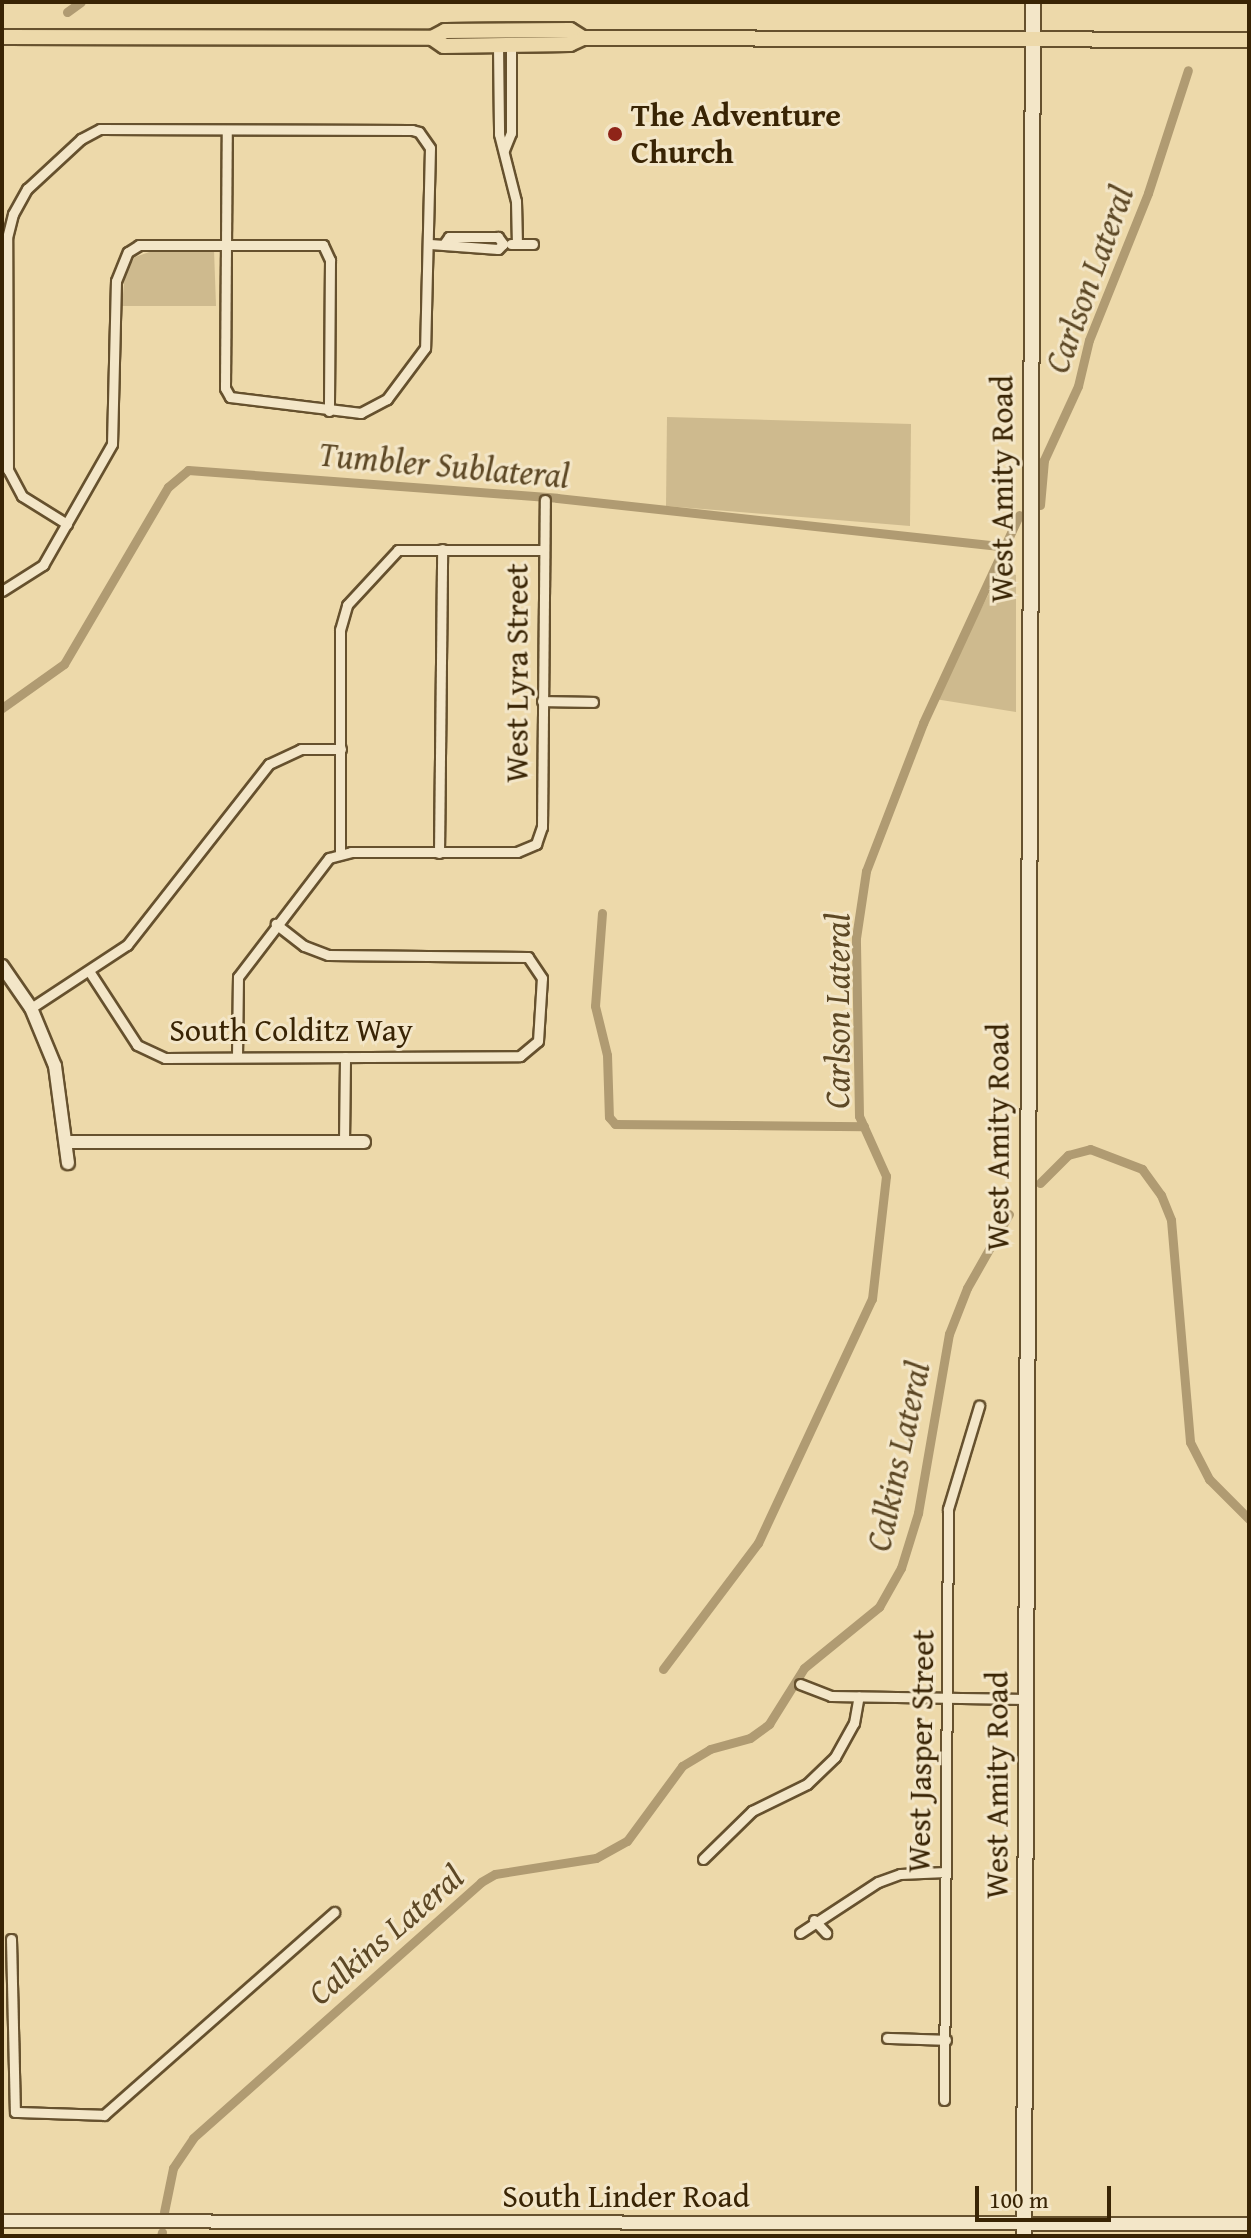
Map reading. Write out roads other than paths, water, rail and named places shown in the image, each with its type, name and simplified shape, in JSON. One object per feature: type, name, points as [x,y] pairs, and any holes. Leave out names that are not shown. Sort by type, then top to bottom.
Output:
[{"type":"main road","name":"West Amity Road","points":[[1024,2230],[1033,2]]},
{"type":"main road","points":[[434,39],[445,31],[570,30],[581,36],[1249,40]]},
{"type":"main road","points":[[2,37],[434,39],[444,46],[505,46],[570,44],[581,36]]},
{"type":"street","points":[[505,46],[511,133],[504,150],[516,201],[517,244]]},
{"type":"street","points":[[67,524],[22,496],[8,470],[7,238],[13,214],[27,189],[81,139],[100,129],[412,130],[427,139],[430,244],[427,341],[378,406],[361,413],[230,397],[225,388],[227,130]]},
{"type":"street","points":[[2,591],[43,565],[116,432],[116,281],[128,252],[151,241],[323,245],[330,260],[329,411]]},
{"type":"street","points":[[430,244],[444,244],[450,249],[498,249],[503,244],[533,244]]},
{"type":"street","name":"West Lyra Street","points":[[439,853],[517,852],[536,844],[542,827],[545,500]]},
{"type":"street","points":[[237,1057],[238,977],[318,868],[340,854],[439,853],[442,549]]},
{"type":"street","points":[[340,854],[342,618],[382,562],[398,550],[544,550]]},
{"type":"street","points":[[542,701],[593,702]]},
{"type":"street","points":[[31,1008],[89,971],[144,926],[269,764],[301,749],[341,749]]},
{"type":"street","name":"South Colditz Way","points":[[89,971],[137,1045],[149,1054],[237,1057],[520,1056],[534,1048],[541,1033],[542,978],[535,962],[519,954],[328,955],[304,946],[276,924]]},
{"type":"street","points":[[2,966],[31,1008],[55,1066],[68,1142],[68,1163]]},
{"type":"street","points":[[344,1142],[345,1057]]},
{"type":"street","points":[[68,1142],[364,1142]]},
{"type":"street","name":"West Jasper Street","points":[[944,2100],[948,1509],[979,1406]]},
{"type":"street","points":[[800,1684],[831,1696],[1026,1699]]},
{"type":"street","points":[[703,1859],[752,1811],[807,1784],[835,1757],[854,1723],[859,1696]]},
{"type":"street","points":[[800,1933],[814,1920],[889,1878],[946,1872]]},
{"type":"street","points":[[11,1939],[6,1962],[15,2112],[104,2115],[334,1912]]},
{"type":"street","points":[[814,1920],[826,1933]]},
{"type":"street","points":[[887,2038],[946,2040]]},
{"type":"street","name":"South Linder Road","points":[[2,2221],[1024,2230],[1249,2224]]},
{"type":"waterway","points":[[67,12],[81,2]]},
{"type":"waterway","name":"Carlson Lateral","points":[[1040,505],[1044,460],[1078,386],[1089,340],[1148,193],[1188,70]]},
{"type":"waterway","name":"Tumbler Sublateral","points":[[2,708],[64,664],[168,487],[188,470],[557,498],[1001,546]]},
{"type":"waterway","name":"Carlson Lateral","points":[[663,1669],[758,1543],[872,1299],[886,1176],[859,1116],[856,938],[866,871],[923,723],[1019,515]]},
{"type":"waterway","points":[[602,913],[595,1006],[607,1055],[609,1117],[615,1124],[864,1126]]},
{"type":"waterway","name":"Calkins Lateral","points":[[1040,1183],[1068,1155],[1090,1149],[1142,1169],[1161,1195],[1171,1220],[1190,1442],[1209,1479],[1249,1519]]},
{"type":"waterway","name":"Calkins Lateral","points":[[164,2212],[173,2168],[193,2138],[481,1882],[495,1874],[596,1858],[627,1841],[682,1766],[710,1749],[750,1738],[769,1724],[804,1668],[879,1607],[901,1568],[918,1513],[949,1334],[967,1288],[1009,1214]]},
{"type":"waterway","name":"Calkins Lateral","points":[[161,2236],[162,2232]]},
{"type":"place","name":"The Adventure Church","points":[[615,134]]}]
